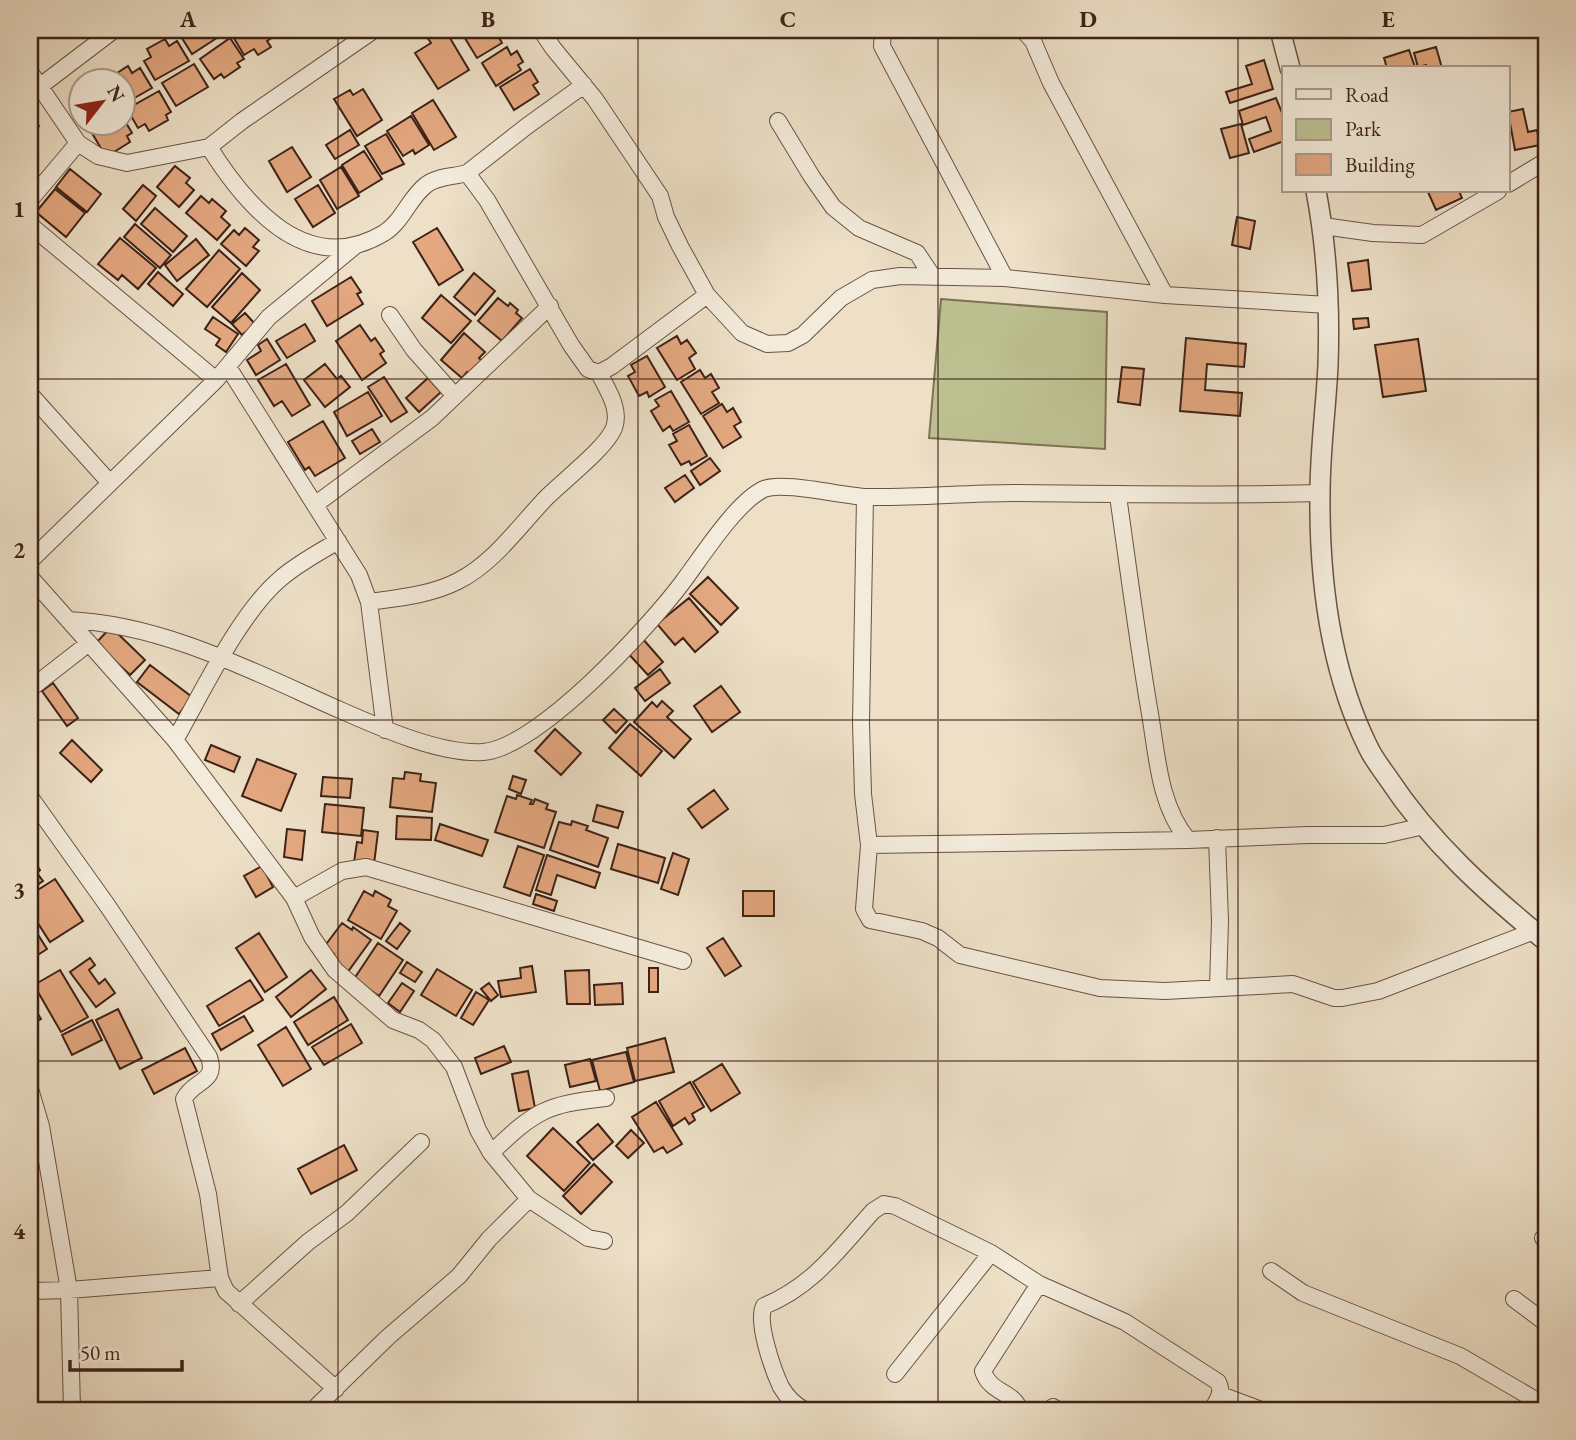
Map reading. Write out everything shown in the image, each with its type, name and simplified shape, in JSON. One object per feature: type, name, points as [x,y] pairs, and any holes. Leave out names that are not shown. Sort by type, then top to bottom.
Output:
[{"type":"street","points":[[39,87],[114,30]]},
{"type":"street","points":[[30,72],[78,143],[98,156],[127,163],[209,147],[242,121],[374,30]]},
{"type":"street","points":[[541,30],[596,99],[660,196],[666,217],[707,295],[742,333],[767,344],[788,344],[803,335],[841,298],[872,280],[900,275],[1005,278],[1165,295],[1328,306]]},
{"type":"street","points":[[883,30],[882,46],[1005,278]]},
{"type":"street","points":[[1023,30],[1033,41],[1051,83],[1165,295]]},
{"type":"street","points":[[1280,30],[1289,66]]},
{"type":"street","points":[[30,561],[216,380],[269,317],[355,246],[385,233],[403,217],[426,185],[442,177],[467,173],[584,85]]},
{"type":"street","points":[[778,121],[833,207],[859,228],[916,253],[933,277]]},
{"type":"street","points":[[30,200],[78,143]]},
{"type":"street","points":[[209,147],[228,177],[254,208],[289,235],[325,248],[355,246]]},
{"type":"street","points":[[1510,183],[1546,161]]},
{"type":"street","points":[[369,602],[412,595],[456,582],[472,573],[600,446],[614,428],[616,410],[599,373],[588,369],[571,345],[486,200],[467,173]]},
{"type":"street","points":[[1316,192],[1323,226],[1328,306],[1328,364],[1320,493],[1328,607],[1334,645],[1350,701],[1368,748],[1424,826],[1488,892],[1540,936]]},
{"type":"street","points":[[1323,226],[1373,233],[1422,235],[1496,192]]},
{"type":"street","points":[[30,225],[216,380]]},
{"type":"street","points":[[599,373],[707,295]]},
{"type":"street","points":[[316,504],[432,418],[550,306]]},
{"type":"street","points":[[390,315],[414,350],[456,396]]},
{"type":"street","points":[[228,367],[359,575],[369,602],[385,730]]},
{"type":"street","points":[[30,394],[110,483]]},
{"type":"street","points":[[68,620],[127,627],[222,658],[385,730],[460,752],[488,751],[510,743],[561,708],[611,663],[654,619],[716,538],[751,498],[779,485],[865,497],[1011,493],[1118,496],[1320,493]]},
{"type":"street","points":[[1118,496],[1140,659],[1160,776],[1175,825],[1188,840]]},
{"type":"street","points":[[865,497],[861,723],[863,794],[869,845],[864,909],[870,920],[939,938],[960,955],[1100,988],[1165,991],[1293,985],[1334,998],[1378,991],[1540,936]]},
{"type":"street","points":[[175,740],[254,608],[279,580],[302,562],[338,541]]},
{"type":"street","points":[[30,578],[175,740],[294,898],[312,937],[334,970],[393,1020],[419,1030],[433,1040],[454,1067],[478,1130],[491,1153],[529,1199],[588,1238],[604,1241]]},
{"type":"street","points":[[30,689],[89,643]]},
{"type":"street","points":[[30,797],[107,905],[209,1057],[212,1067],[209,1077],[188,1090],[184,1099],[208,1194],[220,1278],[226,1291],[336,1389]]},
{"type":"street","points":[[869,845],[1384,835],[1424,826]]},
{"type":"street","points":[[1217,838],[1220,921],[1218,987]]},
{"type":"street","points":[[294,898],[342,871],[366,867],[683,961]]},
{"type":"street","points":[[30,1089],[41,1126],[69,1290],[72,1410]]},
{"type":"street","points":[[491,1153],[517,1128],[546,1109],[566,1102],[606,1098]]},
{"type":"street","points":[[239,1304],[308,1242],[346,1213],[421,1142]]},
{"type":"street","points":[[313,1410],[388,1337],[459,1276],[489,1239],[529,1199]]},
{"type":"street","points":[[804,1410],[793,1404],[782,1387],[760,1314],[764,1306],[788,1296],[814,1277],[873,1211],[884,1204],[895,1206],[991,1253],[1039,1284],[1125,1322],[1218,1382],[1221,1395],[1212,1410]]},
{"type":"street","points":[[895,1374],[991,1253]]},
{"type":"street","points":[[1271,1271],[1303,1293],[1460,1356],[1546,1406]]},
{"type":"street","points":[[30,1291],[220,1278]]},
{"type":"street","points":[[1018,1410],[1020,1408],[1017,1402],[991,1386],[984,1371],[1039,1284]]},
{"type":"street","points":[[1514,1299],[1546,1323]]},
{"type":"street","points":[[1221,1395],[1261,1410]]},
{"type":"green space","points":[[941,299],[1107,312],[1105,449],[929,438]]},
{"type":"building","points":[[185,30],[221,30],[223,34],[192,54],[180,35]]},
{"type":"building","points":[[240,30],[271,30],[275,36],[267,41],[271,47],[258,55],[254,49],[244,55],[232,35]]},
{"type":"building","points":[[439,30],[442,36],[447,33],[469,70],[438,89],[415,53],[431,43],[427,37]]},
{"type":"building","points":[[471,30],[499,30],[496,32],[502,43],[477,58],[463,35]]},
{"type":"building","points":[[230,38],[244,59],[237,63],[240,67],[224,78],[221,74],[214,79],[200,59]]},
{"type":"building","points":[[165,39],[169,46],[177,41],[189,61],[155,80],[144,61],[151,57],[147,49]]},
{"type":"building","points":[[507,47],[511,55],[517,51],[523,62],[518,65],[521,70],[496,86],[482,63]]},
{"type":"building","points":[[1436,47],[1441,66],[1418,66],[1414,53]]},
{"type":"building","points":[[1409,50],[1415,66],[1386,66],[1384,58]]},
{"type":"building","points":[[1264,60],[1273,89],[1230,103],[1226,92],[1252,84],[1246,66]]},
{"type":"building","points":[[194,64],[208,87],[176,106],[162,83]]},
{"type":"building","points":[[140,68],[152,88],[136,97],[136,70]]},
{"type":"building","points":[[530,69],[538,82],[533,85],[539,94],[514,110],[500,87]]},
{"type":"building","points":[[363,89],[382,120],[357,136],[334,99],[350,90],[353,95]]},
{"type":"building","points":[[159,91],[171,112],[166,115],[168,120],[149,131],[145,124],[138,128],[136,125],[136,104]]},
{"type":"building","points":[[1276,98],[1282,113],[1282,142],[1254,152],[1249,139],[1271,131],[1266,117],[1243,125],[1239,111]]},
{"type":"building","points":[[433,100],[456,137],[434,150],[412,113]]},
{"type":"building","points":[[30,108],[37,113],[32,120],[39,126],[30,138]]},
{"type":"building","points":[[1523,109],[1528,132],[1537,130],[1540,145],[1515,150],[1510,112]]},
{"type":"building","points":[[411,116],[429,145],[415,154],[413,150],[403,156],[387,131]]},
{"type":"building","points":[[1241,124],[1249,153],[1230,158],[1221,129]]},
{"type":"building","points":[[350,130],[359,145],[335,159],[326,145]]},
{"type":"building","points":[[386,134],[404,164],[382,174],[365,146]]},
{"type":"building","points":[[94,136],[127,136],[130,142],[106,157]]},
{"type":"building","points":[[292,147],[311,177],[287,192],[269,161]]},
{"type":"building","points":[[364,151],[382,179],[359,193],[342,165]]},
{"type":"building","points":[[175,166],[190,178],[186,183],[194,190],[179,207],[157,187]]},
{"type":"building","points":[[341,167],[359,196],[337,209],[320,180]]},
{"type":"building","points":[[70,169],[101,194],[87,212],[56,187]]},
{"type":"building","points":[[143,185],[156,196],[136,221],[123,209]]},
{"type":"building","points":[[318,185],[335,213],[313,227],[295,199]]},
{"type":"building","points":[[55,189],[85,213],[66,237],[36,212]]},
{"type":"building","points":[[1428,192],[1459,192],[1462,198],[1436,210]]},
{"type":"building","points":[[201,196],[209,203],[212,199],[226,211],[221,217],[230,225],[217,240],[186,213]]},
{"type":"building","points":[[155,208],[187,236],[173,252],[141,224]]},
{"type":"building","points":[[1237,217],[1255,221],[1250,249],[1232,245]]},
{"type":"building","points":[[135,224],[171,255],[160,268],[124,237]]},
{"type":"building","points":[[245,228],[259,240],[253,247],[259,251],[246,266],[221,244],[234,230],[239,235]]},
{"type":"building","points":[[437,228],[463,270],[439,285],[413,242]]},
{"type":"building","points":[[120,238],[156,268],[138,289],[122,275],[118,280],[98,264]]},
{"type":"building","points":[[196,239],[209,255],[177,281],[165,265]]},
{"type":"building","points":[[219,250],[240,269],[207,307],[186,289]]},
{"type":"building","points":[[1368,260],[1371,289],[1352,291],[1348,263]]},
{"type":"building","points":[[158,272],[183,294],[173,306],[148,284]]},
{"type":"building","points":[[242,273],[260,290],[231,323],[212,307]]},
{"type":"building","points":[[474,273],[495,291],[475,315],[454,297]]},
{"type":"building","points":[[351,277],[361,292],[357,294],[363,304],[327,326],[312,301]]},
{"type":"building","points":[[441,295],[471,321],[451,343],[422,318]]},
{"type":"building","points":[[498,298],[508,306],[510,303],[522,318],[502,341],[478,321]]},
{"type":"building","points":[[245,313],[255,324],[242,335],[232,324]]},
{"type":"building","points":[[213,317],[238,334],[226,352],[216,345],[220,339],[205,329]]},
{"type":"building","points":[[1368,318],[1369,327],[1354,329],[1353,319]]},
{"type":"building","points":[[305,324],[315,341],[287,358],[276,341]]},
{"type":"building","points":[[360,325],[371,341],[375,338],[384,351],[380,354],[386,363],[362,380],[336,341]]},
{"type":"building","points":[[464,333],[485,352],[479,358],[482,361],[470,375],[467,372],[462,378],[441,360]]},
{"type":"building","points":[[677,336],[681,344],[687,340],[696,353],[689,358],[695,369],[677,380],[657,348]]},
{"type":"building","points":[[1186,338],[1246,344],[1244,367],[1207,364],[1205,390],[1242,393],[1240,416],[1180,411]]},
{"type":"building","points":[[267,339],[280,360],[256,375],[247,360],[261,351],[258,345]]},
{"type":"building","points":[[1418,339],[1426,391],[1383,397],[1375,345]]},
{"type":"building","points":[[647,356],[665,387],[649,397],[647,392],[639,396],[628,376],[635,372],[631,365]]},
{"type":"building","points":[[286,364],[310,405],[292,416],[282,401],[274,406],[258,380]]},
{"type":"building","points":[[325,364],[337,379],[341,376],[350,387],[325,407],[304,380]]},
{"type":"building","points":[[1122,367],[1144,369],[1140,405],[1118,402]]},
{"type":"building","points":[[700,370],[705,378],[711,374],[719,388],[712,392],[719,403],[701,414],[681,382]]},
{"type":"building","points":[[384,377],[407,412],[391,422],[368,387]]},
{"type":"building","points":[[428,378],[441,392],[419,412],[406,398]]},
{"type":"building","points":[[671,391],[689,422],[673,431],[670,426],[663,431],[651,411],[659,406],[655,400]]},
{"type":"building","points":[[368,392],[382,416],[347,436],[334,412]]},
{"type":"building","points":[[722,404],[727,412],[733,408],[741,422],[734,426],[741,437],[723,448],[703,416]]},
{"type":"building","points":[[323,421],[345,458],[315,476],[309,467],[305,470],[288,442]]},
{"type":"building","points":[[689,425],[707,456],[691,465],[689,461],[681,465],[669,445],[677,441],[673,434]]},
{"type":"building","points":[[372,429],[380,442],[360,454],[352,441]]},
{"type":"building","points":[[710,458],[720,471],[700,485],[691,471]]},
{"type":"building","points":[[685,475],[694,488],[675,502],[665,488]]},
{"type":"building","points":[[708,577],[738,608],[721,625],[690,594]]},
{"type":"building","points":[[689,598],[718,632],[695,652],[683,638],[675,645],[657,624]]},
{"type":"building","points":[[111,627],[145,660],[130,675],[96,643]]},
{"type":"building","points":[[642,638],[663,662],[648,675],[626,651]]},
{"type":"building","points":[[150,665],[192,697],[179,714],[137,682]]},
{"type":"building","points":[[660,669],[670,683],[645,701],[635,688]]},
{"type":"building","points":[[53,683],[78,718],[67,726],[42,691]]},
{"type":"building","points":[[721,686],[740,712],[712,732],[694,706]]},
{"type":"building","points":[[662,701],[673,711],[667,717],[691,739],[674,758],[634,722],[652,702],[657,707]]},
{"type":"building","points":[[614,709],[627,721],[616,733],[603,720]]},
{"type":"building","points":[[630,724],[662,751],[641,776],[609,748]]},
{"type":"building","points":[[555,729],[581,753],[561,775],[535,751]]},
{"type":"building","points":[[72,740],[102,770],[91,782],[60,753]]},
{"type":"building","points":[[211,745],[240,757],[234,772],[205,760]]},
{"type":"building","points":[[257,759],[296,774],[281,811],[242,796]]},
{"type":"building","points":[[405,772],[421,774],[420,781],[436,783],[432,812],[390,807],[393,778],[404,779]]},
{"type":"building","points":[[513,776],[526,780],[521,794],[509,789]]},
{"type":"building","points":[[323,777],[352,779],[350,798],[321,796]]},
{"type":"building","points":[[714,790],[728,809],[702,828],[688,809]]},
{"type":"building","points":[[517,795],[532,800],[530,804],[533,804],[535,799],[548,804],[546,809],[556,812],[544,848],[495,832],[507,796],[516,799]]},
{"type":"building","points":[[325,804],[364,808],[361,836],[322,832]]},
{"type":"building","points":[[597,805],[623,812],[618,828],[593,821]]},
{"type":"building","points":[[397,816],[432,818],[431,840],[396,839]]},
{"type":"building","points":[[572,821],[588,826],[586,830],[608,838],[598,867],[550,850],[559,822],[571,825]]},
{"type":"building","points":[[440,824],[488,840],[482,856],[435,840]]},
{"type":"building","points":[[287,829],[305,831],[302,860],[284,857]]},
{"type":"building","points":[[363,830],[378,832],[374,864],[354,862],[357,842],[362,843]]},
{"type":"building","points":[[618,844],[665,858],[658,883],[611,869]]},
{"type":"building","points":[[518,846],[544,855],[530,896],[504,887]]},
{"type":"building","points":[[673,853],[689,859],[678,895],[661,889]]},
{"type":"building","points":[[30,855],[40,870],[37,873],[43,881],[30,890]]},
{"type":"building","points":[[547,855],[600,873],[595,888],[557,875],[551,895],[536,890]]},
{"type":"building","points":[[262,866],[273,887],[256,897],[244,876]]},
{"type":"building","points":[[55,879],[83,921],[50,942],[30,911],[30,895]]},
{"type":"building","points":[[364,891],[373,896],[375,891],[391,900],[388,906],[397,911],[381,939],[348,920]]},
{"type":"building","points":[[743,891],[774,891],[774,916],[743,916]]},
{"type":"building","points":[[536,894],[557,901],[554,911],[533,904]]},
{"type":"building","points":[[30,922],[47,949],[30,960]]},
{"type":"building","points":[[342,923],[352,930],[353,927],[371,940],[347,973],[329,960],[334,954],[324,947]]},
{"type":"building","points":[[400,923],[410,931],[397,949],[386,941]]},
{"type":"building","points":[[259,933],[287,977],[265,992],[236,948]]},
{"type":"building","points":[[723,938],[741,966],[725,976],[707,948]]},
{"type":"building","points":[[378,943],[403,960],[379,996],[354,979]]},
{"type":"building","points":[[90,958],[95,965],[89,970],[99,984],[105,979],[115,993],[96,1007],[70,972]]},
{"type":"building","points":[[407,962],[422,972],[415,982],[400,973]]},
{"type":"building","points":[[532,966],[536,992],[501,997],[498,981],[521,978],[520,968]]},
{"type":"building","points":[[649,968],[658,968],[658,992],[649,992]]},
{"type":"building","points":[[437,969],[472,990],[456,1016],[421,995]]},
{"type":"building","points":[[60,970],[88,1017],[61,1032],[34,985]]},
{"type":"building","points":[[311,970],[326,989],[291,1017],[276,997]]},
{"type":"building","points":[[589,970],[590,1004],[567,1004],[565,971]]},
{"type":"building","points":[[250,980],[263,1000],[219,1026],[207,1006]]},
{"type":"building","points":[[402,983],[414,991],[400,1012],[388,1003]]},
{"type":"building","points":[[489,983],[498,995],[491,1001],[481,989]]},
{"type":"building","points":[[622,983],[623,1004],[595,1005],[594,985]]},
{"type":"building","points":[[476,992],[489,1000],[473,1025],[461,1018]]},
{"type":"building","points":[[334,997],[348,1020],[308,1045],[294,1022]]},
{"type":"building","points":[[30,1001],[41,1019],[30,1026]]},
{"type":"building","points":[[118,1009],[142,1058],[120,1069],[96,1020]]},
{"type":"building","points":[[244,1016],[253,1031],[221,1050],[212,1034]]},
{"type":"building","points":[[92,1020],[102,1040],[72,1055],[62,1035]]},
{"type":"building","points":[[351,1024],[362,1043],[324,1065],[312,1047]]},
{"type":"building","points":[[286,1027],[311,1069],[283,1086],[258,1045]]},
{"type":"building","points":[[665,1038],[674,1072],[635,1081],[627,1048]]},
{"type":"building","points":[[504,1046],[511,1062],[481,1074],[475,1058]]},
{"type":"building","points":[[185,1048],[197,1071],[154,1094],[142,1070]]},
{"type":"building","points":[[626,1052],[634,1082],[600,1091],[592,1060]]},
{"type":"building","points":[[590,1059],[596,1081],[570,1087],[565,1065]]},
{"type":"building","points":[[722,1064],[740,1093],[711,1111],[693,1082]]},
{"type":"building","points":[[528,1071],[535,1108],[519,1111],[512,1074]]},
{"type":"building","points":[[690,1082],[704,1107],[692,1114],[695,1120],[689,1124],[685,1118],[673,1126],[659,1101]]},
{"type":"building","points":[[656,1102],[682,1144],[667,1153],[663,1147],[654,1152],[632,1117]]},
{"type":"building","points":[[598,1124],[613,1142],[593,1160],[577,1142]]},
{"type":"building","points":[[553,1128],[590,1163],[564,1191],[527,1156]]},
{"type":"building","points":[[631,1130],[644,1143],[628,1158],[616,1146]]},
{"type":"building","points":[[344,1145],[357,1170],[311,1194],[298,1169]]},
{"type":"building","points":[[594,1164],[612,1182],[581,1214],[563,1196]]}]
